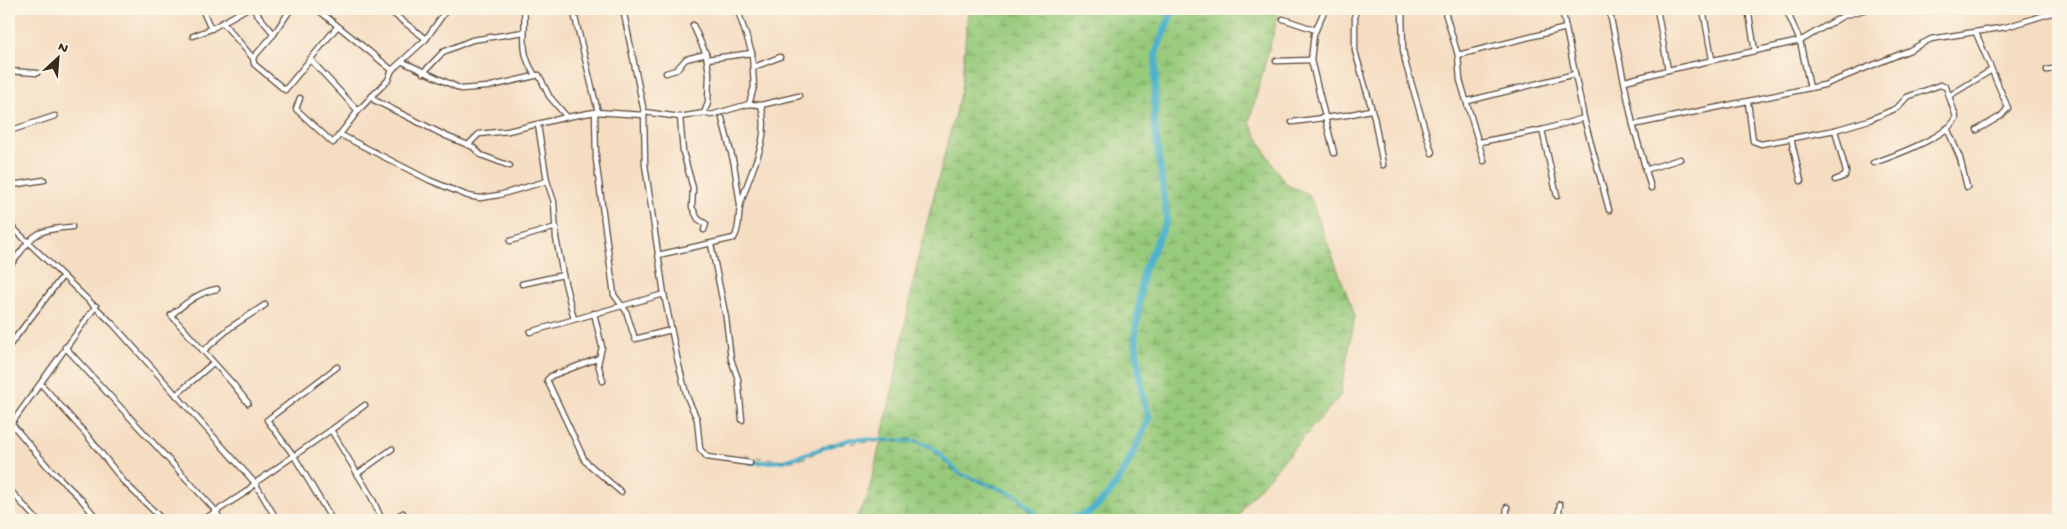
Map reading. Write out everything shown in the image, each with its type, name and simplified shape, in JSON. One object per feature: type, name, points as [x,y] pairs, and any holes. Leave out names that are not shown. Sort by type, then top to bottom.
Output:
[{"type":"street","points":[[9,17],[12,9]]},
{"type":"street","points":[[202,9],[211,29]]},
{"type":"street","points":[[193,36],[223,23],[246,9]]},
{"type":"street","points":[[253,9],[274,34]]},
{"type":"street","points":[[253,58],[274,34],[291,9]]},
{"type":"street","points":[[317,9],[392,70]]},
{"type":"street","points":[[387,9],[426,39]]},
{"type":"street","points":[[300,98],[296,109],[331,143],[336,142],[358,110],[388,80],[392,70],[426,39],[448,9]]},
{"type":"street","points":[[524,9],[523,46],[530,68],[535,75]]},
{"type":"street","points":[[573,9],[596,112],[596,160],[614,294],[622,307],[635,338],[671,330]]},
{"type":"street","points":[[622,9],[644,114],[645,165],[664,294],[687,397],[697,419],[702,453],[712,458],[750,463]]},
{"type":"street","points":[[1325,9],[1316,30],[1311,60],[1334,153]]},
{"type":"street","points":[[1355,9],[1355,51],[1370,110],[1374,118],[1383,165]]},
{"type":"street","points":[[1402,9],[1403,50],[1406,65],[1432,153]]},
{"type":"street","points":[[1444,9],[1458,55],[1460,80],[1468,101],[1484,161]]},
{"type":"street","points":[[1562,9],[1584,118],[1609,210]]},
{"type":"street","points":[[1608,9],[1633,125],[1651,188]]},
{"type":"street","points":[[1657,9],[1668,70]]},
{"type":"street","points":[[1703,9],[1712,59]]},
{"type":"street","points":[[1748,9],[1755,51]]},
{"type":"street","points":[[1786,9],[1800,41],[1810,88]]},
{"type":"street","points":[[1625,81],[1712,59],[1800,41],[1843,16],[1867,9]]},
{"type":"street","points":[[1633,125],[1824,85],[1891,58],[1931,39],[2006,27],[2058,11]]},
{"type":"street","points":[[739,14],[752,53],[754,67],[754,87],[749,104]]},
{"type":"street","points":[[1283,19],[1316,30]]},
{"type":"street","points":[[223,23],[253,58],[254,64],[285,90],[337,27]]},
{"type":"street","points":[[693,25],[707,56],[708,103],[704,113]]},
{"type":"street","points":[[1458,55],[1566,28]]},
{"type":"street","points":[[424,73],[443,52],[472,40],[524,32]]},
{"type":"street","points":[[1976,33],[1990,71],[2008,108],[2001,116],[1977,130]]},
{"type":"street","points":[[666,73],[676,70],[686,59],[752,53]]},
{"type":"street","points":[[754,67],[780,57]]},
{"type":"street","points":[[310,59],[358,110]]},
{"type":"street","points":[[1276,61],[1311,60]]},
{"type":"street","points":[[403,62],[424,73],[466,89],[539,75],[549,96],[567,117]]},
{"type":"street","points":[[2048,70],[2058,68]]},
{"type":"street","points":[[9,71],[37,73]]},
{"type":"street","points":[[1949,96],[1990,71]]},
{"type":"street","points":[[1468,101],[1575,74]]},
{"type":"street","points":[[1748,102],[1753,142],[1756,144],[1834,130],[1869,120],[1897,108],[1907,97],[1940,85],[1946,87],[1956,117],[1947,128],[1909,150],[1873,163]]},
{"type":"street","points":[[372,96],[374,100],[468,145],[481,155],[510,166]]},
{"type":"street","points":[[468,145],[479,134],[500,133],[596,112],[680,117],[704,113],[711,115],[749,104],[761,105],[799,96]]},
{"type":"street","points":[[658,255],[734,238],[740,207],[763,141],[766,119],[761,105]]},
{"type":"street","points":[[1292,122],[1357,114],[1370,110]]},
{"type":"street","points":[[9,194],[12,185],[9,133],[55,116]]},
{"type":"street","points":[[680,117],[683,152],[693,188],[692,207],[698,218],[706,224],[704,230]]},
{"type":"street","points":[[722,118],[734,164],[740,207]]},
{"type":"street","points":[[1480,142],[1542,130],[1584,118]]},
{"type":"street","points":[[538,124],[547,181],[554,202],[563,275],[574,319]]},
{"type":"street","points":[[1947,128],[1960,158],[1967,187]]},
{"type":"street","points":[[1542,130],[1557,196]]},
{"type":"street","points":[[1834,130],[1846,172],[1845,176],[1835,180]]},
{"type":"street","points":[[341,135],[429,180],[468,196],[480,198],[498,195],[547,181]]},
{"type":"street","points":[[1791,138],[1801,181]]},
{"type":"street","points":[[1645,170],[1680,159]]},
{"type":"street","points":[[12,185],[44,180]]},
{"type":"street","points":[[9,224],[96,306],[255,483],[277,520]]},
{"type":"street","points":[[9,267],[29,241],[44,230],[72,227]]},
{"type":"street","points":[[510,240],[556,228]]},
{"type":"street","points":[[711,244],[726,318],[731,359],[738,379],[742,420]]},
{"type":"street","points":[[522,284],[563,275]]},
{"type":"street","points":[[9,346],[62,276]]},
{"type":"street","points":[[217,289],[206,291],[191,299],[171,315],[234,384],[248,403]]},
{"type":"street","points":[[530,332],[664,294]]},
{"type":"street","points":[[203,351],[231,327],[265,305]]},
{"type":"street","points":[[96,306],[10,426],[81,499],[98,520]]},
{"type":"street","points":[[594,314],[602,347],[599,358],[603,381]]},
{"type":"street","points":[[65,347],[216,511],[220,520]]},
{"type":"street","points":[[599,358],[551,376],[547,380],[585,461],[622,492]]},
{"type":"street","points":[[176,395],[213,363]]},
{"type":"street","points":[[332,520],[294,456],[266,420],[337,367]]},
{"type":"street","points":[[41,384],[86,434],[124,482],[163,520]]},
{"type":"street","points":[[202,520],[246,492],[255,483],[365,405]]},
{"type":"street","points":[[331,430],[382,520]]},
{"type":"street","points":[[357,474],[392,450]]},
{"type":"street","points":[[9,489],[36,520]]},
{"type":"street","points":[[1558,520],[1560,504]]},
{"type":"street","points":[[1506,520],[1507,507]]},
{"type":"street","points":[[390,520],[403,513]]},
{"type":"green space","points":[[968,9],[1280,9],[1249,122],[1274,167],[1287,185],[1309,194],[1355,316],[1340,396],[1246,503],[1237,520],[855,520],[868,496],[894,383],[919,254],[961,90]]},
{"type":"waterway","points":[[1069,520],[1085,514],[1098,505],[1109,493],[1128,462],[1149,417],[1143,399],[1135,338],[1143,272],[1167,220],[1154,122],[1156,52],[1173,9]]},
{"type":"waterway","points":[[750,463],[784,461],[851,439],[917,441],[932,447],[959,473],[1018,496],[1037,515],[1038,520]]},
{"type":"ferry route","points":[[745,456],[791,461],[808,457],[826,445],[915,439],[937,455],[951,469],[969,478],[998,487],[1026,506],[1034,520]]}]
